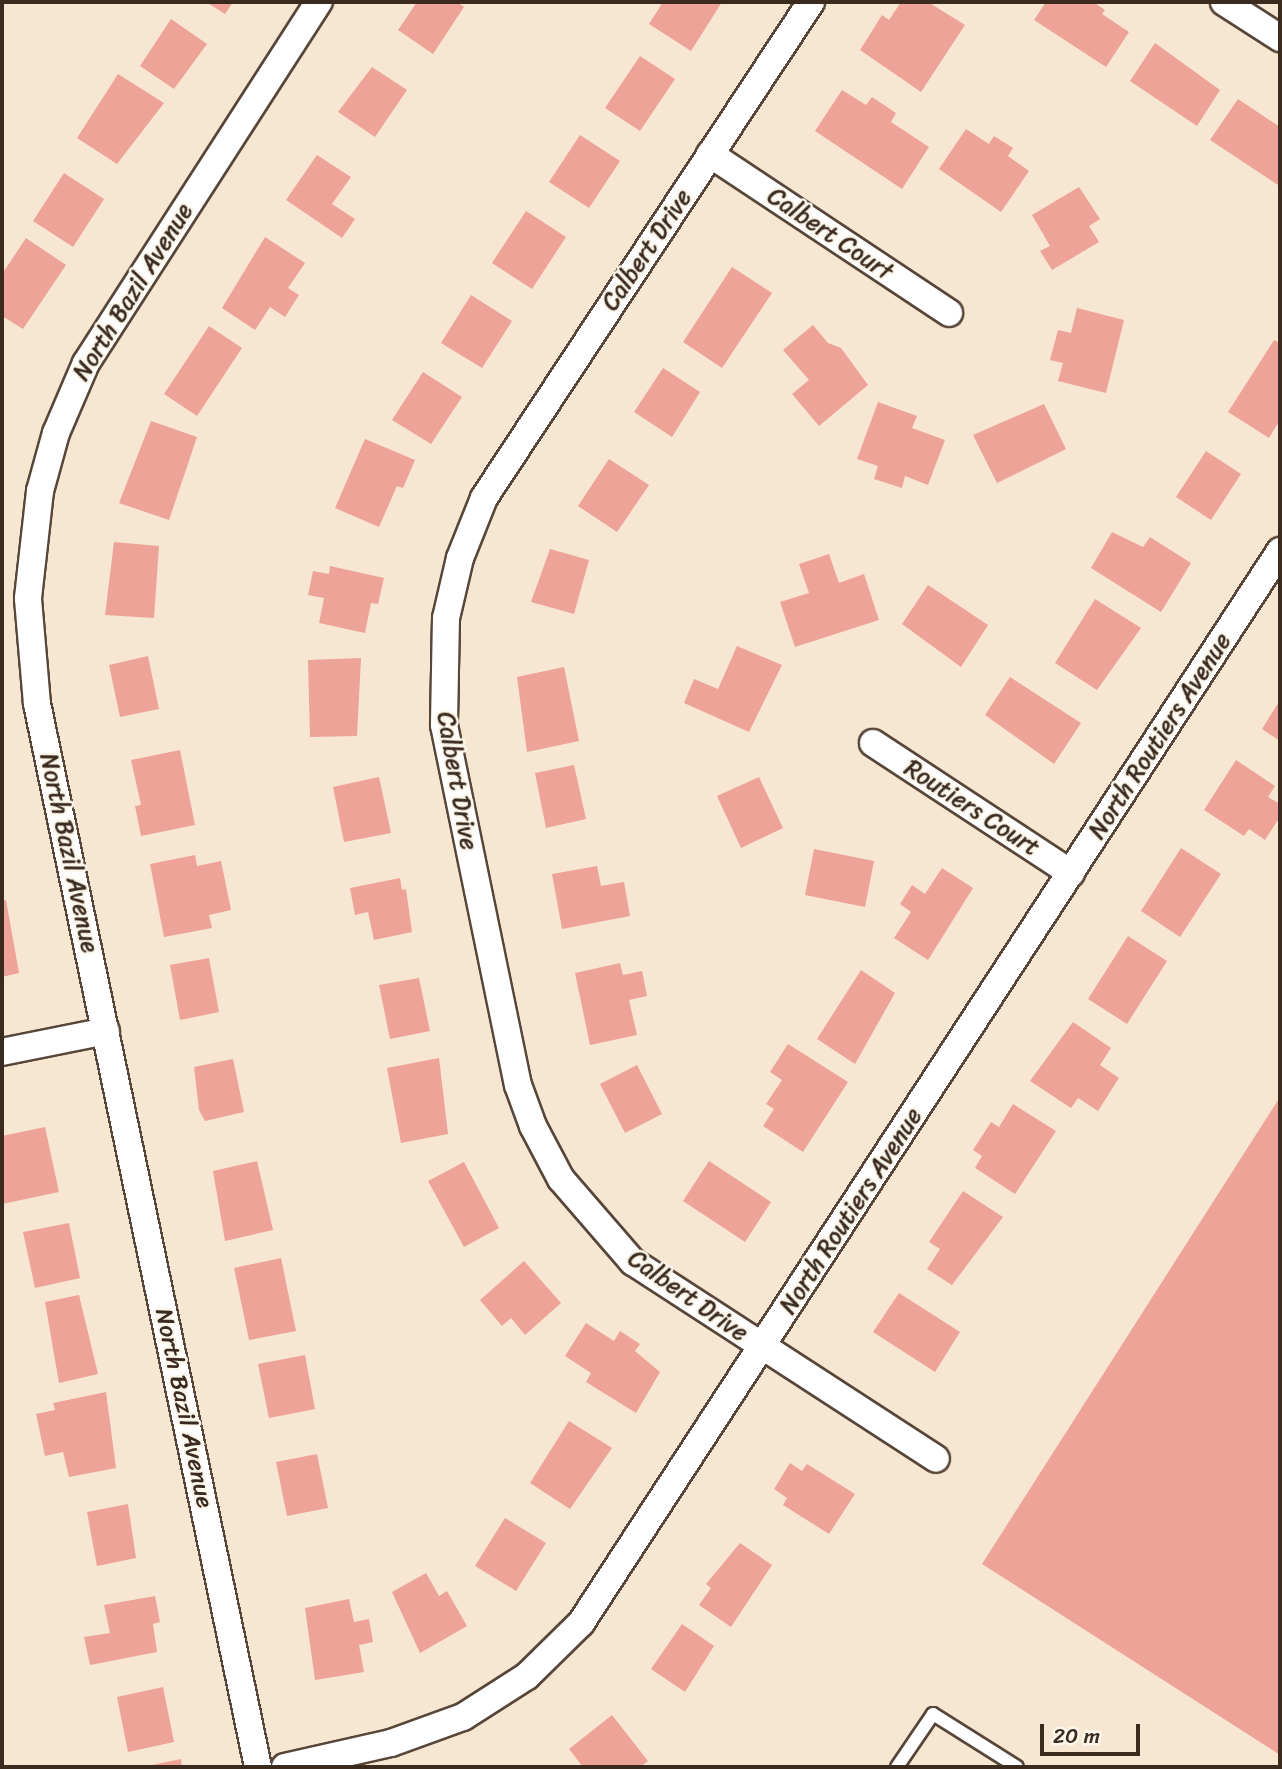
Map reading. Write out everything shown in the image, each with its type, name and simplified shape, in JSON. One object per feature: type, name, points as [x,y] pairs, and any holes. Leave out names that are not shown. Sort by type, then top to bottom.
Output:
[{"type":"street","name":"North Bazil Avenue","points":[[258,1767],[32,674],[28,598],[40,491],[63,414],[94,347],[319,2]]},
{"type":"street","name":"Calbert Drive","points":[[811,2],[484,498],[460,558],[446,618],[442,694],[449,756],[506,1034],[533,1126],[561,1178],[625,1255],[936,1459]]},
{"type":"street","points":[[1224,2],[1280,38]]},
{"type":"street","name":"Calbert Court","points":[[710,154],[949,313]]},
{"type":"street","name":"North Routiers Avenue","points":[[285,1767],[436,1728],[490,1702],[539,1666],[600,1597],[1280,551]]},
{"type":"street","name":"Routiers Court","points":[[873,743],[1071,873]]},
{"type":"street","points":[[2,1052],[106,1031]]},
{"type":"lane","points":[[897,1767],[933,1714],[1017,1767]]},
{"type":"building","points":[[206,2],[233,2],[225,14]]},
{"type":"building","points":[[417,2],[457,2],[464,7],[433,54],[398,30]]},
{"type":"building","points":[[663,2],[722,2],[691,51],[649,24]]},
{"type":"building","points":[[901,2],[928,2],[965,25],[921,92],[860,50],[882,15],[889,20]]},
{"type":"building","points":[[1046,2],[1093,2],[1105,10],[1102,14],[1129,32],[1106,67],[1034,20]]},
{"type":"building","points":[[171,19],[207,44],[174,89],[140,66]]},
{"type":"building","points":[[1155,43],[1220,90],[1197,126],[1130,81]]},
{"type":"building","points":[[640,56],[675,79],[640,131],[605,108]]},
{"type":"building","points":[[372,67],[407,90],[375,137],[338,112]]},
{"type":"building","points":[[118,74],[164,103],[117,164],[77,138]]},
{"type":"building","points":[[842,90],[866,105],[872,97],[896,113],[891,122],[929,147],[902,189],[815,131]]},
{"type":"building","points":[[1238,99],[1280,127],[1278,185],[1210,140]]},
{"type":"building","points":[[966,129],[989,144],[994,136],[1013,148],[1008,156],[1029,171],[1001,212],[939,169]]},
{"type":"building","points":[[580,135],[620,161],[589,208],[549,182]]},
{"type":"building","points":[[317,155],[351,177],[332,204],[355,219],[342,238],[286,200]]},
{"type":"building","points":[[64,173],[104,199],[73,247],[33,221]]},
{"type":"building","points":[[1079,187],[1100,219],[1089,226],[1099,242],[1052,270],[1040,251],[1050,246],[1032,215]]},
{"type":"building","points":[[526,211],[566,237],[532,289],[492,263]]},
{"type":"building","points":[[265,237],[305,263],[288,288],[299,295],[285,317],[270,307],[255,330],[222,308]]},
{"type":"building","points":[[26,238],[66,265],[23,329],[2,316],[2,274]]},
{"type":"building","points":[[732,267],[772,293],[722,368],[683,342]]},
{"type":"building","points":[[471,295],[512,321],[482,368],[441,343]]},
{"type":"building","points":[[1077,308],[1124,320],[1106,393],[1058,381],[1063,363],[1050,360],[1058,330],[1071,333]]},
{"type":"building","points":[[813,325],[828,343],[841,348],[868,385],[819,426],[792,394],[809,380],[783,350]]},
{"type":"building","points":[[209,326],[242,348],[197,416],[164,394]]},
{"type":"building","points":[[1274,340],[1280,343],[1280,420],[1269,438],[1228,412]]},
{"type":"building","points":[[663,368],[700,392],[672,437],[634,412]]},
{"type":"building","points":[[423,372],[462,397],[431,444],[392,420]]},
{"type":"building","points":[[878,402],[917,416],[912,428],[945,440],[928,485],[905,476],[902,488],[874,479],[878,466],[857,459]]},
{"type":"building","points":[[1044,404],[1066,449],[997,483],[973,435]]},
{"type":"building","points":[[151,421],[197,437],[169,520],[119,503]]},
{"type":"building","points":[[365,439],[415,460],[403,488],[397,486],[379,527],[335,508]]},
{"type":"building","points":[[1206,451],[1241,474],[1211,520],[1176,497]]},
{"type":"building","points":[[609,459],[649,485],[617,532],[578,506]]},
{"type":"building","points":[[1112,532],[1143,547],[1150,537],[1191,563],[1161,612],[1091,568]]},
{"type":"building","points":[[114,542],[159,546],[154,618],[105,615]]},
{"type":"building","points":[[550,549],[589,560],[574,614],[531,602]]},
{"type":"building","points":[[829,554],[839,583],[864,574],[879,620],[795,647],[780,602],[809,593],[799,564]]},
{"type":"building","points":[[330,566],[384,578],[378,604],[371,603],[365,633],[319,623],[324,598],[308,595],[313,571],[329,574]]},
{"type":"building","points":[[928,585],[988,625],[961,667],[902,624]]},
{"type":"building","points":[[1095,599],[1141,628],[1097,690],[1055,663]]},
{"type":"building","points":[[737,646],[782,665],[749,732],[684,703],[694,679],[718,689]]},
{"type":"building","points":[[148,656],[159,709],[120,717],[109,665]]},
{"type":"building","points":[[361,658],[357,736],[310,737],[308,660]]},
{"type":"building","points":[[564,667],[579,741],[527,752],[517,677]]},
{"type":"building","points":[[1010,677],[1081,723],[1054,764],[985,715]]},
{"type":"building","points":[[1280,700],[1280,741],[1262,729]]},
{"type":"building","points":[[180,750],[195,825],[141,836],[135,806],[141,805],[131,760]]},
{"type":"building","points":[[1236,760],[1275,786],[1268,797],[1280,804],[1280,817],[1265,840],[1249,829],[1244,836],[1204,810]]},
{"type":"building","points":[[574,765],[586,819],[546,828],[535,773]]},
{"type":"building","points":[[379,777],[391,833],[344,842],[333,787]]},
{"type":"building","points":[[759,777],[783,828],[741,848],[717,796]]},
{"type":"building","points":[[1181,848],[1221,874],[1180,937],[1141,911]]},
{"type":"building","points":[[814,849],[874,861],[865,907],[805,895]]},
{"type":"building","points":[[195,855],[197,866],[221,861],[231,910],[209,915],[212,928],[164,937],[150,864]]},
{"type":"building","points":[[597,866],[601,886],[624,882],[630,916],[562,929],[552,874]]},
{"type":"building","points":[[942,868],[973,888],[928,960],[894,938],[911,912],[900,904],[912,885],[925,894]]},
{"type":"building","points":[[400,878],[402,890],[406,889],[412,932],[374,940],[368,912],[355,915],[350,888]]},
{"type":"building","points":[[6,900],[19,973],[2,977],[2,901]]},
{"type":"building","points":[[1128,936],[1167,961],[1127,1024],[1088,999]]},
{"type":"building","points":[[209,958],[219,1012],[180,1020],[170,965]]},
{"type":"building","points":[[620,963],[623,975],[642,971],[647,996],[629,1000],[637,1035],[590,1045],[575,973]]},
{"type":"building","points":[[861,970],[895,993],[855,1064],[817,1039]]},
{"type":"building","points":[[419,978],[430,1031],[390,1039],[379,985]]},
{"type":"building","points":[[1073,1022],[1111,1048],[1100,1065],[1119,1078],[1098,1111],[1078,1098],[1071,1108],[1030,1081]]},
{"type":"building","points":[[788,1044],[848,1082],[803,1152],[763,1126],[774,1109],[766,1104],[782,1080],[770,1072]]},
{"type":"building","points":[[439,1058],[448,1134],[401,1143],[387,1068]]},
{"type":"building","points":[[233,1059],[244,1112],[205,1121],[199,1110],[194,1067]]},
{"type":"building","points":[[637,1065],[662,1114],[625,1133],[600,1084]]},
{"type":"building","points":[[1280,1097],[1280,1755],[982,1564]]},
{"type":"building","points":[[1013,1104],[1056,1131],[1015,1194],[975,1168],[982,1156],[973,1150],[991,1122],[999,1127]]},
{"type":"building","points":[[45,1127],[59,1192],[2,1204],[2,1136]]},
{"type":"building","points":[[257,1161],[273,1230],[225,1241],[213,1171]]},
{"type":"building","points":[[709,1161],[771,1202],[745,1242],[683,1201]]},
{"type":"building","points":[[464,1162],[499,1228],[464,1247],[428,1181]]},
{"type":"building","points":[[963,1191],[1003,1217],[952,1285],[927,1269],[940,1249],[929,1242]]},
{"type":"building","points":[[69,1223],[80,1278],[35,1288],[23,1232]]},
{"type":"building","points":[[281,1258],[296,1331],[249,1340],[234,1268]]},
{"type":"building","points":[[524,1261],[561,1303],[525,1335],[511,1318],[502,1326],[480,1300]]},
{"type":"building","points":[[899,1293],[960,1332],[935,1372],[873,1332]]},
{"type":"building","points":[[79,1295],[98,1374],[59,1383],[45,1302]]},
{"type":"building","points":[[586,1323],[614,1341],[620,1331],[640,1344],[635,1351],[660,1372],[636,1413],[586,1382],[591,1373],[565,1356]]},
{"type":"building","points":[[305,1355],[315,1409],[269,1418],[258,1364]]},
{"type":"building","points":[[106,1392],[116,1468],[69,1477],[63,1452],[45,1456],[36,1414],[55,1410],[53,1403]]},
{"type":"building","points":[[569,1421],[612,1448],[570,1509],[530,1483]]},
{"type":"building","points":[[317,1454],[328,1508],[287,1516],[276,1462]]},
{"type":"building","points":[[790,1463],[802,1471],[807,1464],[855,1494],[829,1534],[783,1505],[787,1498],[774,1489]]},
{"type":"building","points":[[128,1504],[136,1558],[97,1566],[87,1512]]},
{"type":"building","points":[[505,1518],[546,1543],[516,1591],[475,1566]]},
{"type":"building","points":[[740,1543],[772,1565],[731,1627],[699,1605],[711,1588],[706,1584]]},
{"type":"building","points":[[426,1573],[439,1596],[447,1591],[467,1626],[420,1653],[392,1592]]},
{"type":"building","points":[[155,1596],[160,1622],[153,1624],[157,1652],[90,1665],[84,1637],[110,1633],[104,1605]]},
{"type":"building","points":[[349,1599],[354,1622],[369,1619],[373,1642],[359,1645],[364,1672],[315,1680],[305,1608]]},
{"type":"building","points":[[682,1624],[714,1646],[685,1692],[651,1669]]},
{"type":"building","points":[[163,1687],[174,1742],[128,1752],[117,1697]]},
{"type":"building","points":[[612,1715],[648,1761],[640,1767],[583,1767],[569,1749]]},
{"type":"building","points":[[181,1759],[182,1767],[147,1767],[147,1766]]}]
